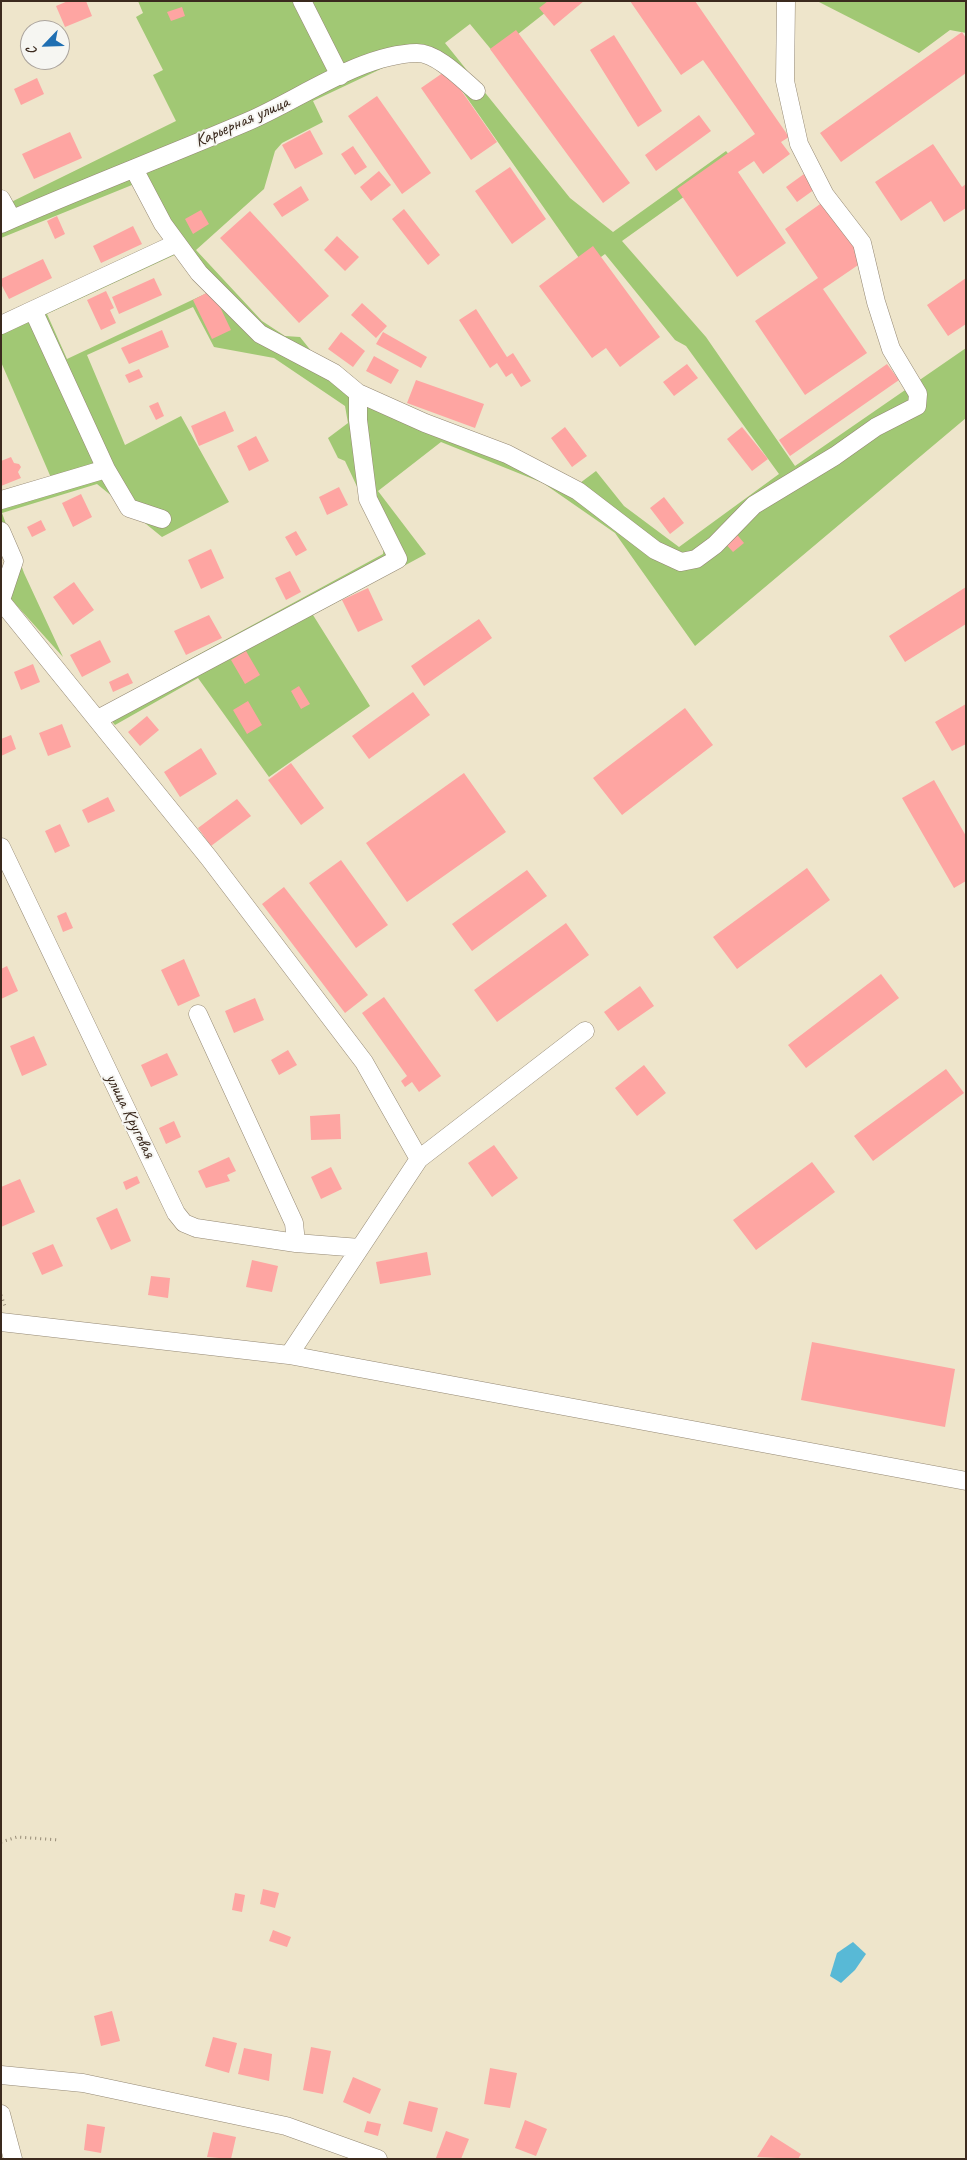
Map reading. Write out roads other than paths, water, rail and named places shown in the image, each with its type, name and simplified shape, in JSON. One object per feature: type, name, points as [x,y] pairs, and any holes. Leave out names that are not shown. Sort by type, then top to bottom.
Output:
[{"type":"street","points":[[302,1],[340,76]]},
{"type":"street","points":[[134,169],[163,224],[177,243],[200,273],[260,334],[334,373],[358,393],[425,423],[507,454],[578,491],[655,550],[681,562],[696,558],[715,545],[754,505],[835,456],[876,428],[917,406],[918,394],[891,349],[876,302],[862,243],[825,195],[799,144],[785,81],[786,1]]},
{"type":"street","name":"Карьерная улица","points":[[7,222],[252,120],[340,76],[382,59],[418,53],[443,63],[476,91]]},
{"type":"street","points":[[1,199],[7,222]]},
{"type":"street","points":[[1,325],[177,243]]},
{"type":"street","points":[[33,310],[106,469],[130,508],[162,519]]},
{"type":"street","points":[[98,719],[398,559],[368,498],[358,420],[358,393]]},
{"type":"street","points":[[1,500],[106,469]]},
{"type":"street","points":[[1,531],[14,561],[1,601],[209,858],[364,1062],[419,1159]]},
{"type":"street","name":"улица Круговая","points":[[1,847],[176,1213],[184,1223],[196,1228],[296,1243],[360,1248]]},
{"type":"street","points":[[198,1014],[294,1223],[296,1243]]},
{"type":"street","points":[[289,1355],[419,1159],[585,1031]]},
{"type":"street","points":[[1,1322],[289,1355],[966,1481]]},
{"type":"street","points":[[1,2075],[83,2083],[286,2126],[378,2159]]},
{"type":"street","points":[[1,2114],[13,2159]]},
{"type":"water","points":[[853,1942],[866,1954],[855,1970],[841,1983],[830,1976],[837,1953]]}]
